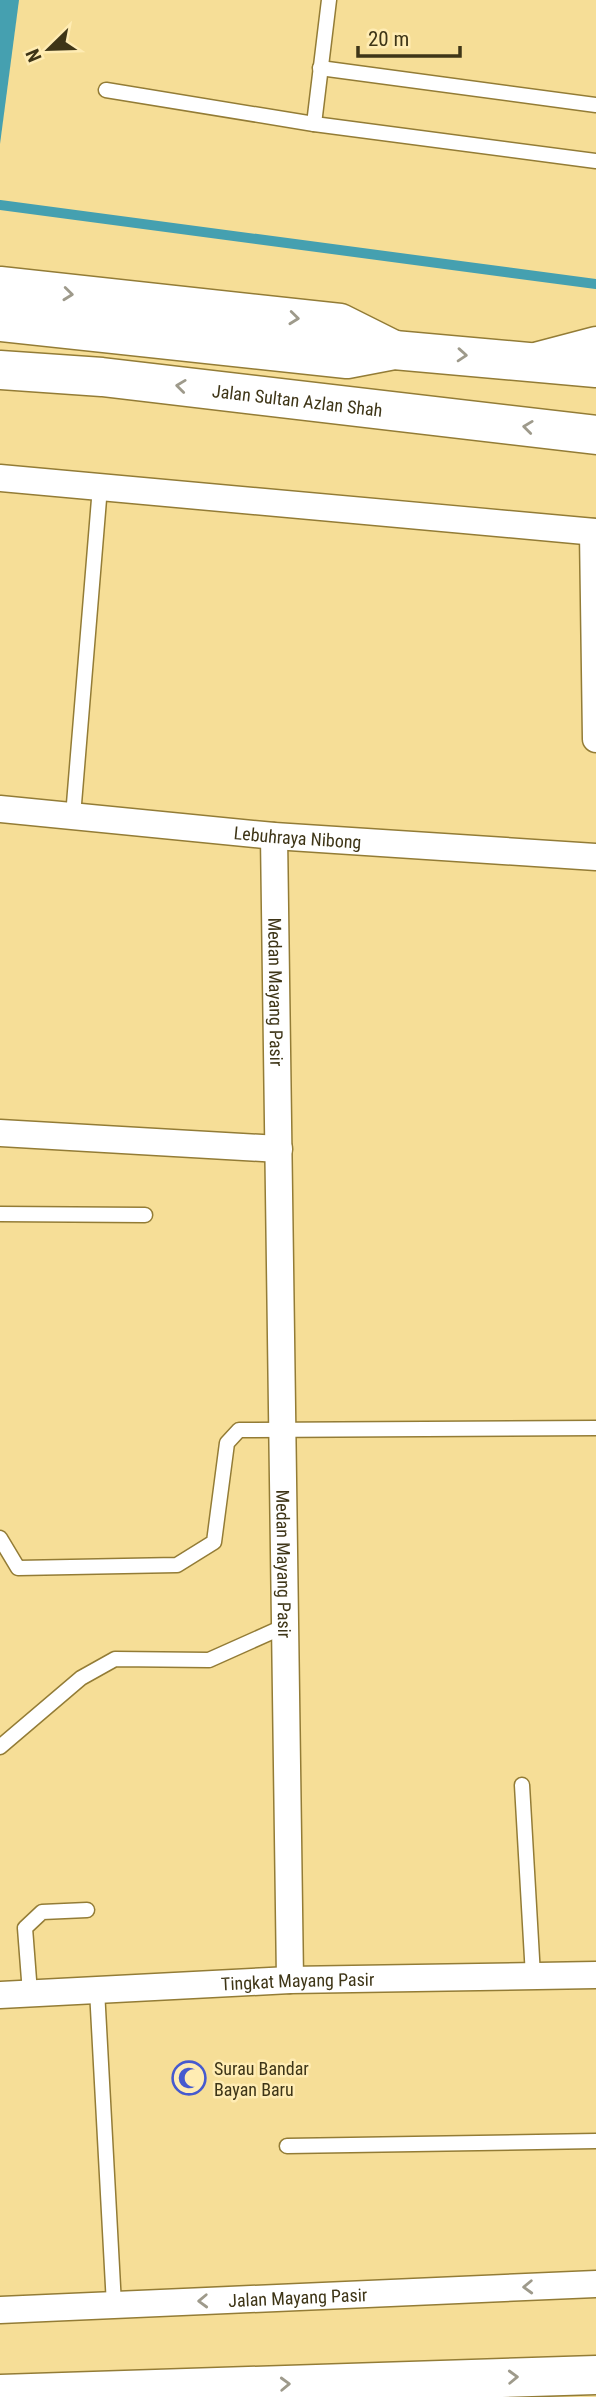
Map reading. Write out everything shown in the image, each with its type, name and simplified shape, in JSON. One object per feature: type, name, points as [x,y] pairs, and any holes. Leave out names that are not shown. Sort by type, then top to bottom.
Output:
[{"type":"main road","points":[[0,286],[340,323],[394,350]]},
{"type":"main road","points":[[0,322],[347,359],[394,350],[596,368]]},
{"type":"main road","points":[[537,361],[596,346]]},
{"type":"main road","name":"Jalan Sultan Azlan Shah","points":[[0,370],[102,376],[596,435]]},
{"type":"main road","points":[[0,2394],[218,2391],[596,2375]]},
{"type":"street","points":[[0,478],[595,532],[596,739]]},
{"type":"street","name":"Lebuhraya Nibong","points":[[0,809],[274,836],[596,857]]},
{"type":"street","name":"Medan Mayang Pasir","points":[[274,836],[290,1980]]},
{"type":"street","points":[[0,1133],[279,1149]]},
{"type":"street","name":"Tingkat Mayang Pasir","points":[[0,1995],[290,1980],[596,1975]]},
{"type":"street","name":"Jalan Mayang Pasir","points":[[0,2310],[596,2284]]},
{"type":"lane","points":[[314,124],[329,0]]},
{"type":"lane","points":[[320,68],[596,105]]},
{"type":"lane","points":[[106,90],[314,124],[596,161]]},
{"type":"lane","points":[[73,816],[100,487]]},
{"type":"lane","points":[[0,1214],[145,1215]]},
{"type":"lane","points":[[0,1538],[18,1568],[177,1565],[214,1542],[227,1443],[239,1430],[596,1428]]},
{"type":"lane","points":[[0,1747],[81,1678],[115,1659],[209,1660],[285,1626]]},
{"type":"lane","points":[[522,1784],[533,1976]]},
{"type":"lane","points":[[30,1993],[25,1928],[42,1912],[87,1910]]},
{"type":"lane","points":[[97,1990],[114,2305]]},
{"type":"lane","points":[[287,2146],[596,2141]]},
{"type":"water","points":[[0,0],[19,0],[0,144]]},
{"type":"waterway","points":[[0,205],[596,284]]},
{"type":"place","name":"Surau Bandar Bayan Baru","points":[[189,2078]]}]
